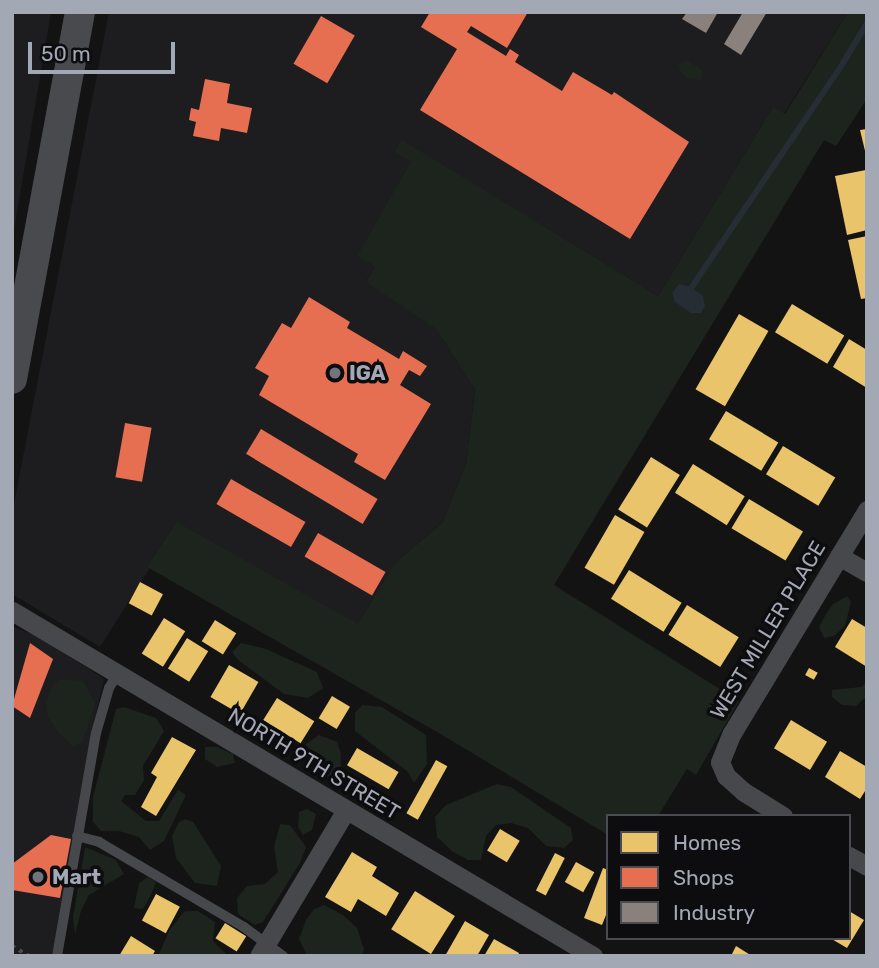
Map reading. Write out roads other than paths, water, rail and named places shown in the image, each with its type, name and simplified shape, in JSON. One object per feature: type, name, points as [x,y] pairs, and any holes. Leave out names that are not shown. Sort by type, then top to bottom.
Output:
[{"type":"main road","points":[[12,379],[80,12]]},
{"type":"street","name":"WEST MILLER PLACE","points":[[780,814],[744,792],[726,776],[720,762],[724,747],[867,510]]},
{"type":"street","points":[[839,555],[867,572]]},
{"type":"street","name":"NORTH 9TH STREET","points":[[12,611],[593,956]]},
{"type":"street","points":[[263,950],[345,810]]},
{"type":"street","points":[[851,857],[867,866]]},
{"type":"lane","points":[[57,956],[96,733],[109,688],[118,672]]},
{"type":"lane","points":[[77,836],[99,842],[263,950],[283,956]]},
{"type":"waterway","points":[[687,294],[840,68],[867,23]]},
{"type":"place","name":"IGA","points":[[335,373]]},
{"type":"place","name":"Mart","points":[[38,877]]}]
